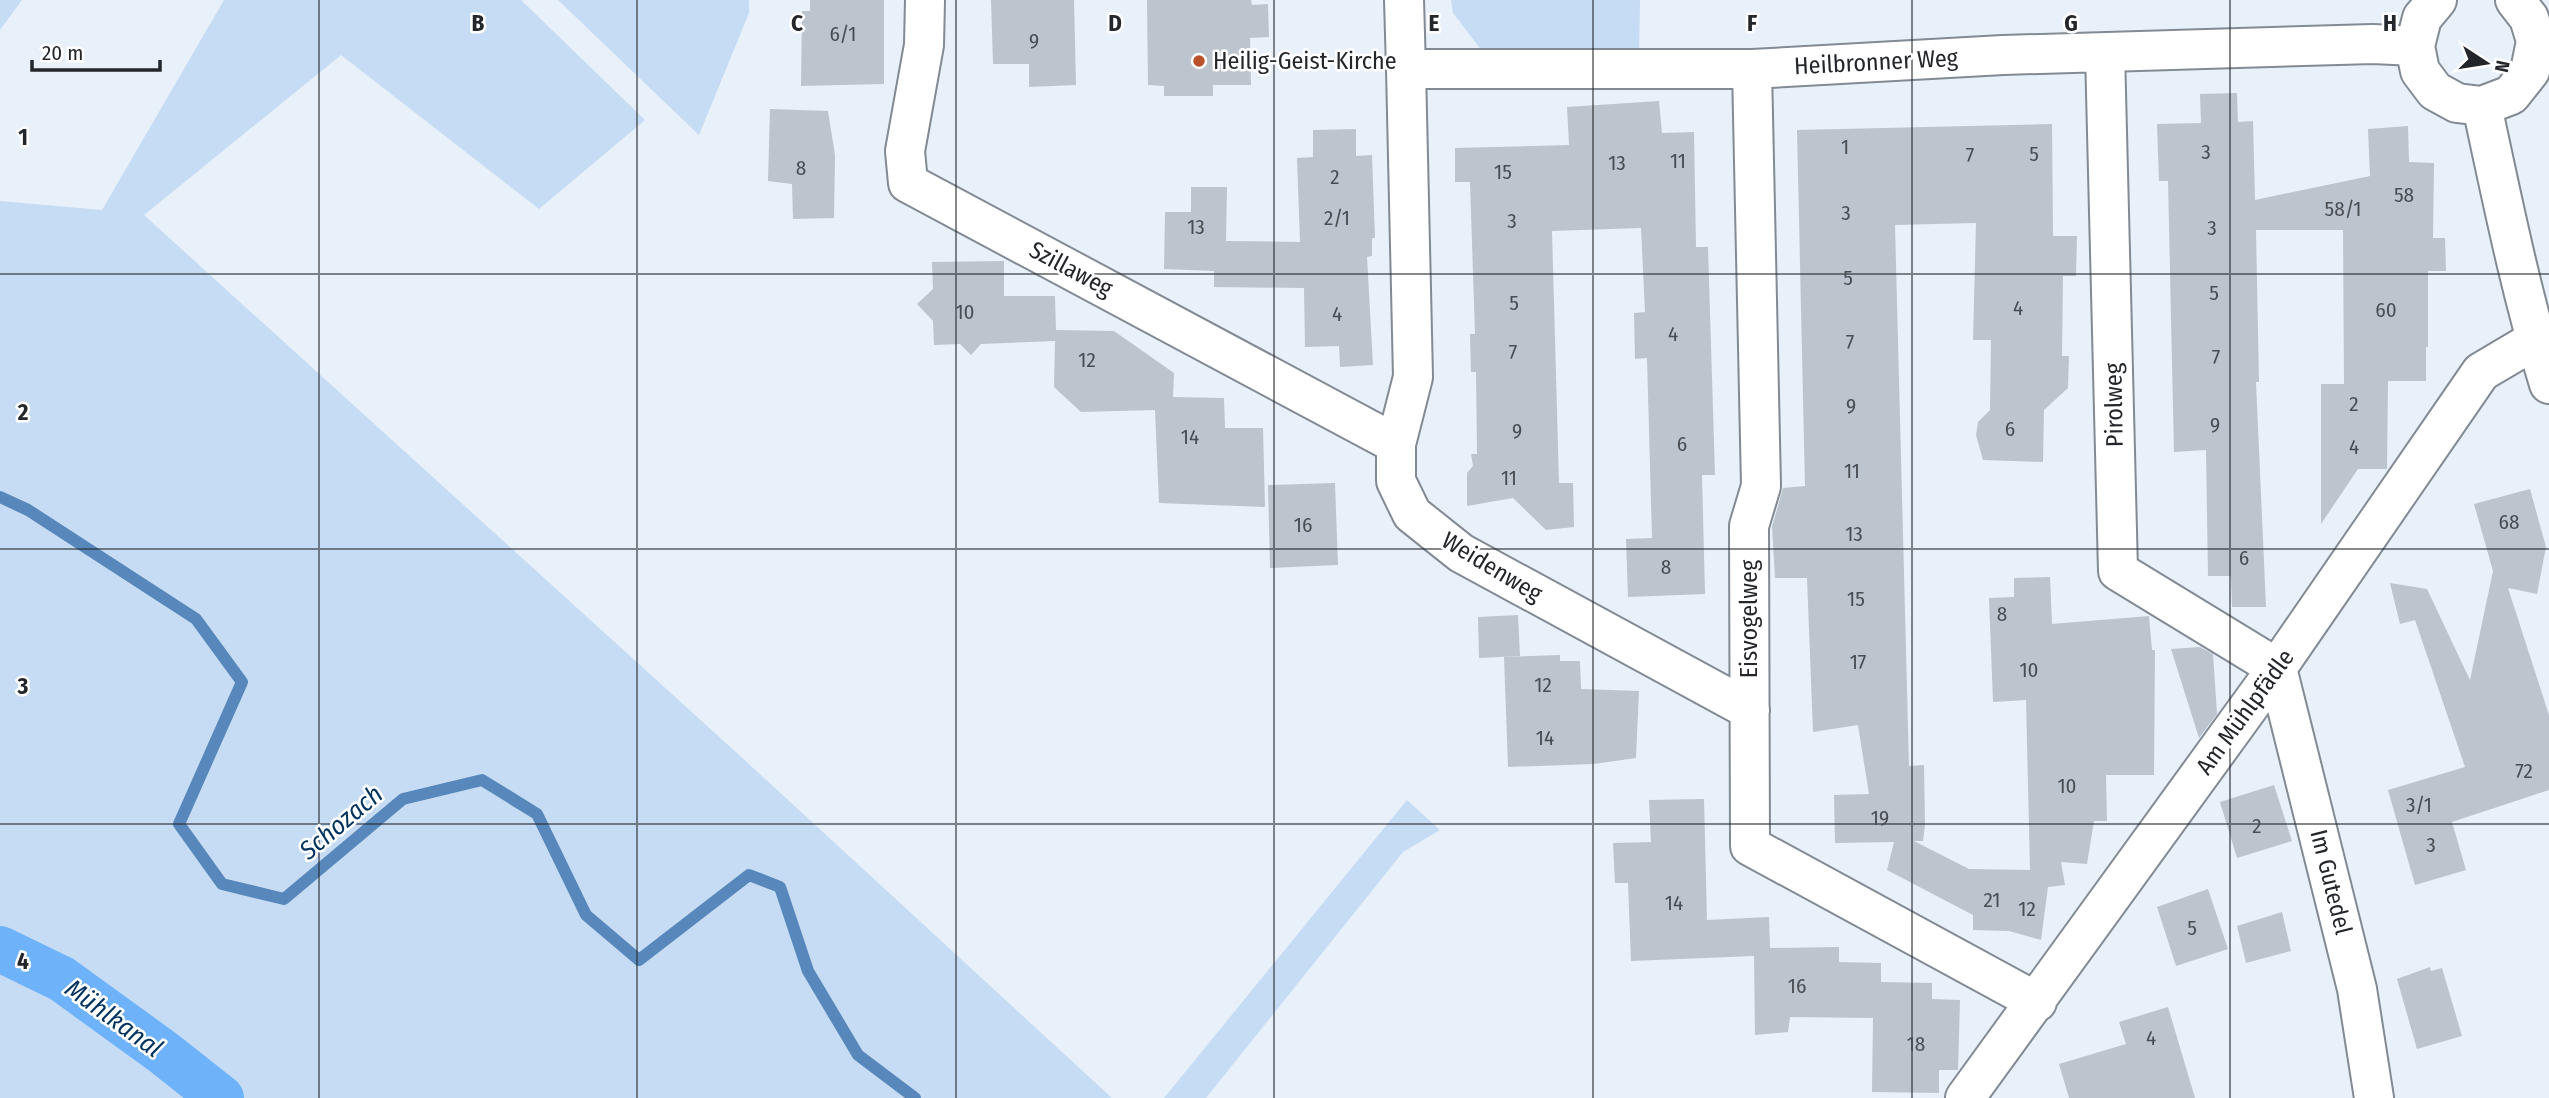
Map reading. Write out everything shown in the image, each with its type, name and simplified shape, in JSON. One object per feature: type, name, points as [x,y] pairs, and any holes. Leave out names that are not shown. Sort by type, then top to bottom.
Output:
[{"type":"street","name":"Szillaweg","points":[[925,0],[924,45],[905,151],[908,183],[1396,444]]},
{"type":"street","points":[[1404,0],[1406,69]]},
{"type":"street","points":[[2437,0],[2422,18],[2415,46],[2420,71],[2435,91],[2457,103],[2482,106],[2511,95],[2530,71],[2542,41],[2515,0]]},
{"type":"street","name":"Heilbronner Weg","points":[[1406,69],[1752,69],[2105,52],[2373,44],[2415,46]]},
{"type":"street","name":"Pirolweg","points":[[2105,52],[2118,571],[2277,668]]},
{"type":"street","name":"Weidenweg","points":[[1406,69],[1413,377],[1396,444],[1395,481],[1412,514],[1461,553],[1750,710]]},
{"type":"street","name":"Eisvogelweg","points":[[1752,69],[1761,486],[1749,526],[1750,846],[2036,1002]]},
{"type":"street","points":[[2482,106],[2508,228],[2535,340],[2549,384]]},
{"type":"street","name":"Am Mühlpfädle","points":[[1965,1098],[2277,668],[2481,372],[2535,340]]},
{"type":"street","name":"Im Gutedel","points":[[2277,668],[2357,989],[2375,1098]]},
{"type":"shaded area","points":[[0,0],[22,0],[0,30]]},
{"type":"shaded area","points":[[224,0],[521,0],[645,120],[539,209],[341,55],[144,215],[1112,1098],[0,1098],[0,201],[102,210]]},
{"type":"shaded area","points":[[558,0],[749,0],[749,13],[699,135]]},
{"type":"shaded area","points":[[1451,0],[1640,0],[1639,54],[1489,60],[1453,13]]},
{"type":"shaded area","points":[[1407,800],[1440,830],[1403,852],[1206,1098],[1164,1098]]},
{"type":"building","points":[[810,0],[884,0],[884,84],[801,86],[802,11],[810,11]]},
{"type":"building","points":[[991,0],[1074,0],[1076,85],[1029,87],[1029,64],[993,64]]},
{"type":"building","name":"Heilig-Geist-Kirche","points":[[1147,0],[1251,0],[1252,5],[1268,4],[1269,37],[1250,38],[1251,85],[1213,85],[1213,96],[1164,96],[1164,86],[1148,85]]},
{"type":"building","points":[[2237,93],[2238,122],[2253,121],[2255,200],[2370,176],[2368,129],[2408,126],[2409,162],[2434,163],[2433,238],[2445,238],[2446,271],[2428,271],[2426,381],[2388,381],[2387,469],[2358,469],[2321,524],[2321,384],[2344,384],[2343,230],[2256,230],[2259,382],[2256,382],[2266,607],[2232,607],[2231,576],[2208,576],[2206,450],[2174,452],[2168,181],[2159,181],[2157,124],[2201,123],[2200,94]]},
{"type":"building","points":[[1659,101],[1662,133],[1694,132],[1696,247],[1708,247],[1715,475],[1702,475],[1705,594],[1628,597],[1626,539],[1652,538],[1647,358],[1635,359],[1634,313],[1645,312],[1641,228],[1552,231],[1559,483],[1573,483],[1574,527],[1546,530],[1513,498],[1467,506],[1467,473],[1473,466],[1471,454],[1477,454],[1476,372],[1471,372],[1470,334],[1475,334],[1470,182],[1455,182],[1455,148],[1569,145],[1567,107]]},
{"type":"building","points":[[770,109],[828,111],[835,155],[834,218],[793,219],[792,184],[768,181]]},
{"type":"building","points":[[2052,124],[2053,236],[2077,236],[2076,276],[2063,276],[2062,356],[2069,356],[2068,388],[2044,410],[2043,462],[1983,460],[1976,435],[1978,422],[1990,410],[1991,340],[1973,340],[1976,223],[1895,225],[1909,766],[1924,765],[1923,841],[1914,841],[1969,869],[2030,870],[2026,700],[1993,702],[1989,598],[2014,597],[2014,578],[2050,577],[2052,624],[2149,616],[2152,650],[2155,650],[2154,775],[2106,775],[2107,821],[2094,821],[2087,864],[2061,862],[2065,885],[2048,887],[2041,940],[2009,931],[1973,930],[1973,915],[1887,870],[1894,842],[1835,843],[1834,795],[1869,794],[1858,725],[1813,732],[1807,578],[1775,578],[1772,527],[1783,488],[1805,486],[1797,130]]},
{"type":"building","points":[[1356,129],[1356,156],[1372,155],[1375,238],[1372,238],[1372,256],[1367,257],[1373,365],[1340,367],[1339,346],[1305,347],[1304,288],[1214,287],[1214,271],[1164,269],[1165,212],[1191,212],[1191,187],[1227,187],[1226,241],[1300,242],[1297,158],[1313,157],[1313,130]]},
{"type":"building","points":[[1004,261],[1004,296],[1055,296],[1056,332],[1114,331],[1174,373],[1173,397],[1224,398],[1225,428],[1263,428],[1265,507],[1159,503],[1155,410],[1081,412],[1054,387],[1055,341],[981,344],[971,355],[960,344],[934,345],[933,321],[917,304],[933,289],[932,262]]},
{"type":"building","points":[[1335,483],[1338,565],[1270,568],[1268,485]]},
{"type":"building","points":[[2530,489],[2546,547],[2537,594],[2508,588],[2549,715],[2549,790],[2452,822],[2466,870],[2415,885],[2388,790],[2465,767],[2415,620],[2400,624],[2390,583],[2427,589],[2470,680],[2493,571],[2474,504]]},
{"type":"building","points":[[1518,615],[1520,656],[1479,658],[1478,617]]},
{"type":"building","points":[[2200,647],[2213,654],[2217,714],[2199,738],[2171,649]]},
{"type":"building","points":[[1560,655],[1560,661],[1580,661],[1581,689],[1639,691],[1636,758],[1594,764],[1508,767],[1504,657]]},
{"type":"building","points":[[2274,785],[2292,841],[2237,858],[2220,802]]},
{"type":"building","points":[[1704,799],[1707,920],[1769,917],[1770,948],[1839,947],[1839,962],[1881,963],[1881,982],[1932,983],[1932,999],[1960,1000],[1958,1070],[1939,1070],[1939,1093],[1872,1092],[1873,1018],[1790,1017],[1788,1032],[1755,1035],[1754,956],[1631,961],[1628,883],[1615,883],[1613,843],[1651,842],[1649,800]]},
{"type":"building","points":[[2208,889],[2228,949],[2176,966],[2157,907]]},
{"type":"building","points":[[2282,912],[2291,951],[2246,963],[2237,926]]},
{"type":"building","points":[[2430,967],[2431,971],[2442,968],[2462,1036],[2417,1049],[2397,979]]},
{"type":"building","points":[[2168,1007],[2195,1098],[2069,1098],[2059,1064],[2126,1044],[2119,1022]]},
{"type":"waterway","name":"Schozach","points":[[0,497],[28,510],[196,619],[242,682],[179,824],[222,884],[284,899],[403,799],[482,780],[537,814],[586,915],[639,960],[749,875],[780,887],[808,971],[858,1055],[915,1098]]},
{"type":"waterway","name":"Mühlkanal","points":[[0,949],[62,979],[221,1098]]},
{"type":"place","name":"Heilig-Geist-Kirche","points":[[1199,61]]}]
